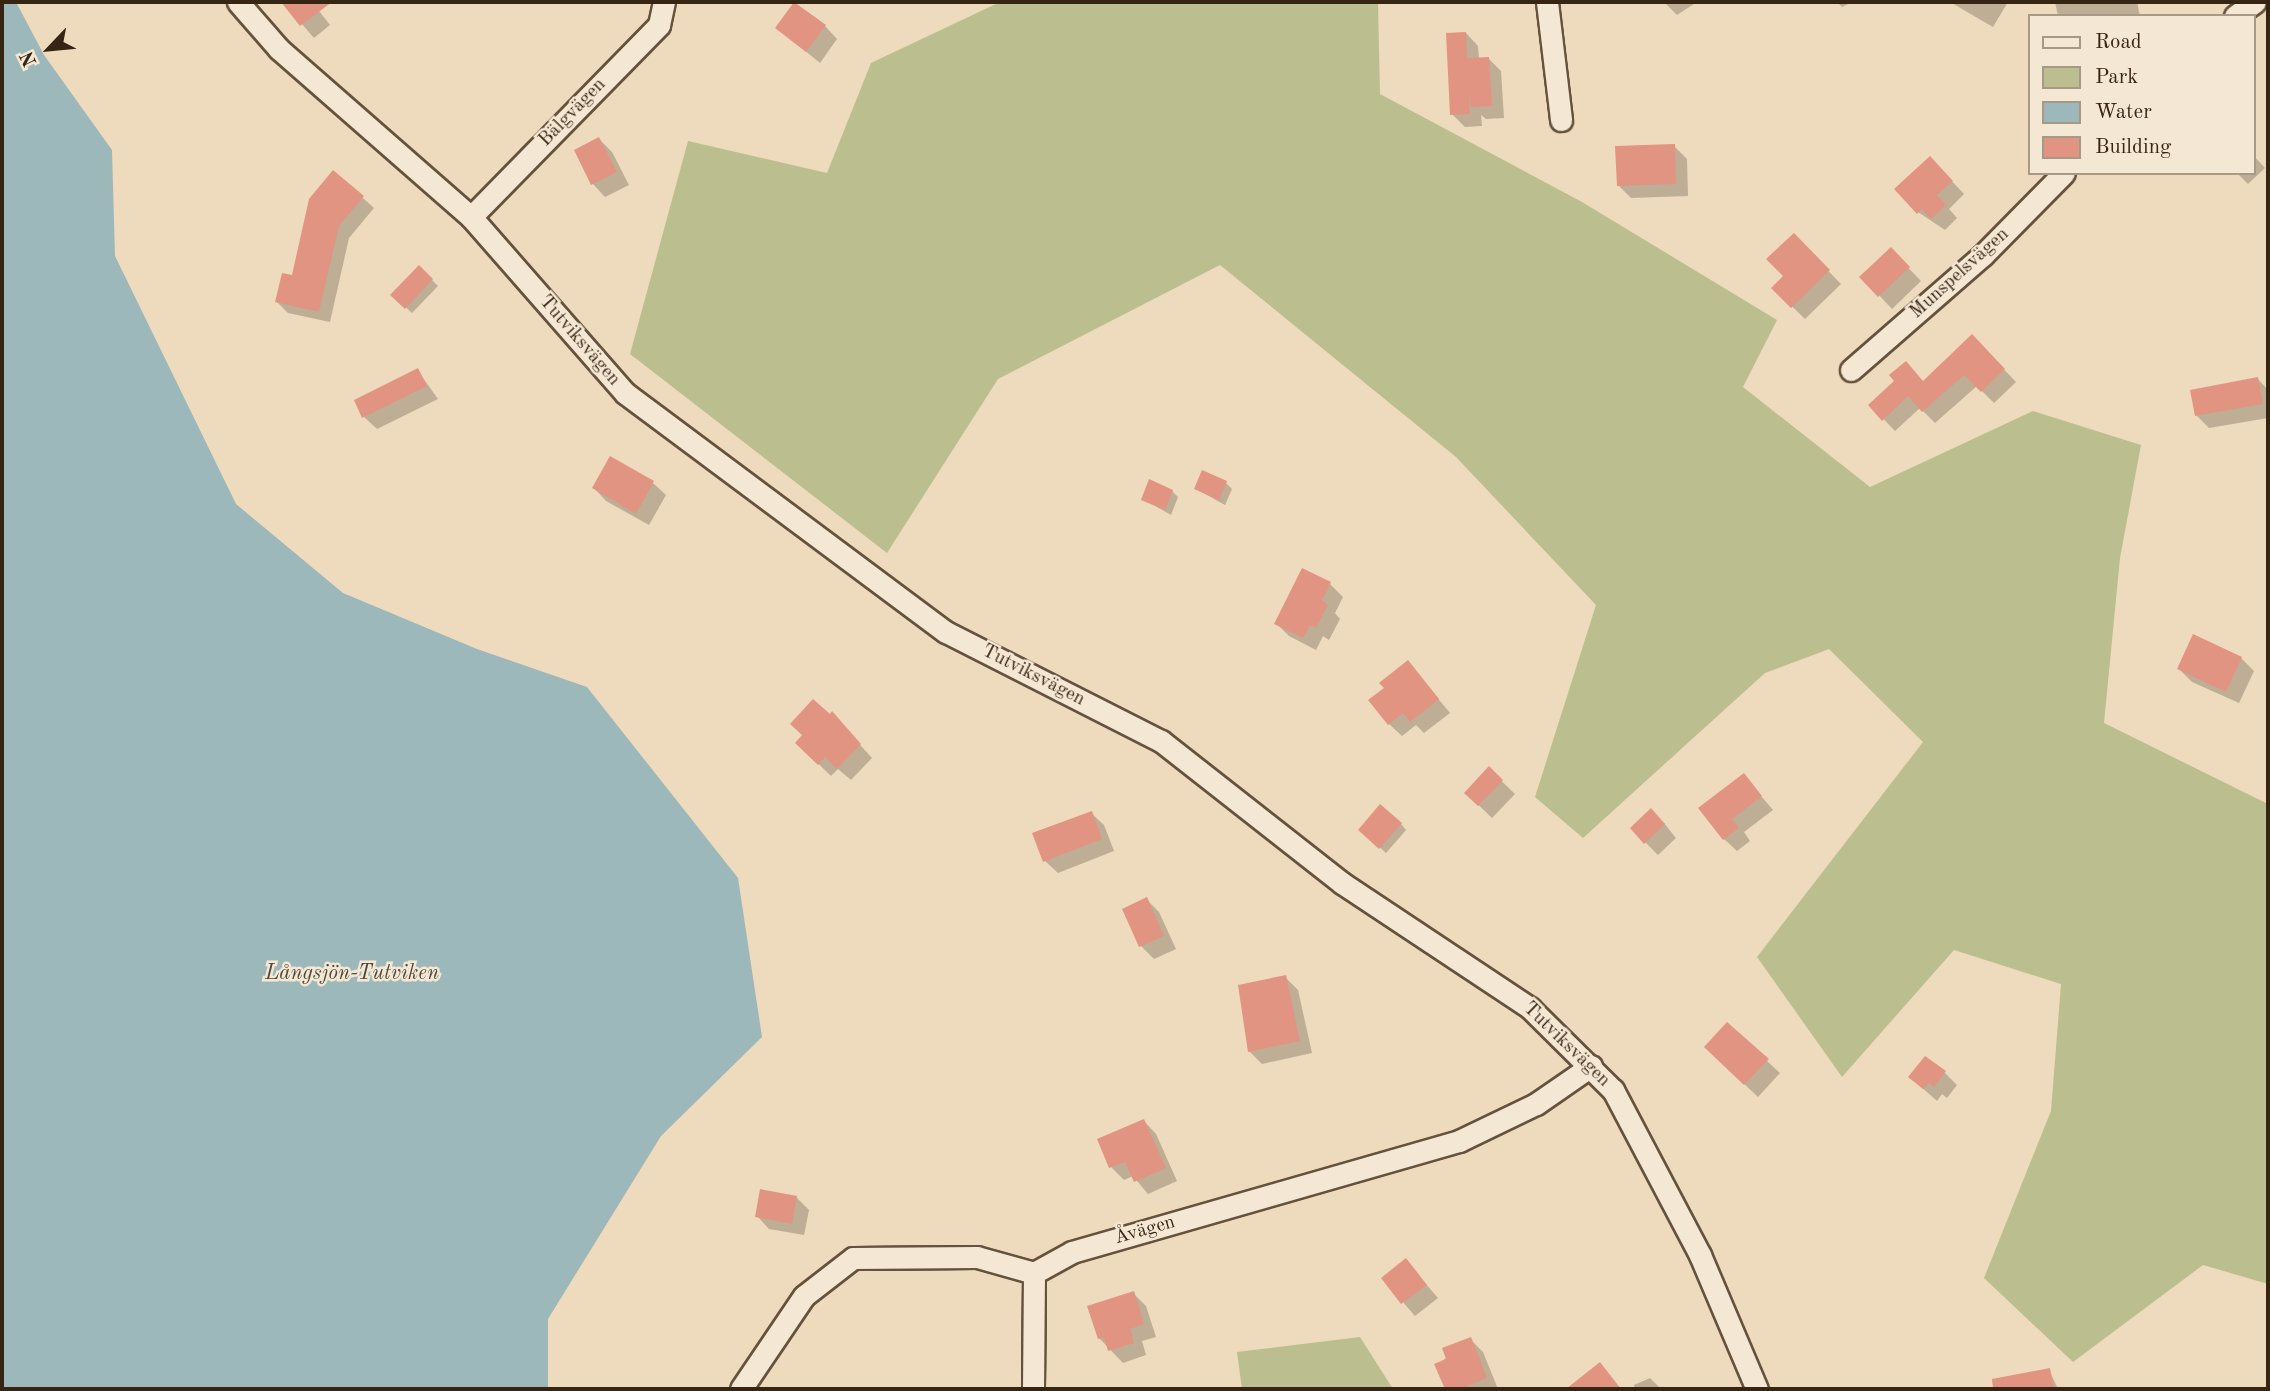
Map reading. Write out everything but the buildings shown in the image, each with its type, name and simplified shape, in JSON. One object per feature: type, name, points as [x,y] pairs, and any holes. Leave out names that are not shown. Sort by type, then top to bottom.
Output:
[{"type":"street","name":"Tutviksvägen","points":[[238,2],[279,49],[471,217],[625,393],[946,632],[1161,741],[1342,883],[1530,1008],[1613,1090],[1700,1255],[1757,1389]]},
{"type":"street","name":"Bälgvägen","points":[[471,217],[659,25],[664,2]]},
{"type":"street","points":[[1547,2],[1561,120]]},
{"type":"street","points":[[2238,14],[2255,2]]},
{"type":"street","name":"Munspelsvägen","points":[[1851,370],[1983,255],[2062,175]]},
{"type":"street","name":"Åvägen","points":[[1034,1273],[1072,1252],[1459,1141],[1536,1104],[1591,1066]]},
{"type":"street","points":[[741,1389],[804,1296],[853,1258],[978,1257],[1034,1273],[1033,1389]]},
{"type":"green space","points":[[1000,2],[1378,2],[1380,94],[1582,202],[1777,320],[1743,387],[1870,487],[2033,411],[2141,445],[2120,558],[2104,723],[2268,804],[2268,1284],[2203,1265],[2073,1362],[1984,1278],[2051,1111],[2061,984],[1954,950],[1842,1077],[1757,957],[1923,742],[1829,649],[1765,673],[1583,838],[1535,797],[1596,605],[1456,457],[1220,265],[998,379],[887,553],[630,354],[688,141],[827,173],[871,63]]},
{"type":"green space","points":[[1360,1337],[1393,1389],[1242,1389],[1237,1352]]},
{"type":"water","name":"Långsjön-Tutviken","points":[[2,2],[16,2],[44,55],[112,150],[115,256],[236,504],[343,593],[477,649],[587,687],[738,878],[762,1037],[661,1136],[548,1319],[548,1389],[2,1389]]}]
